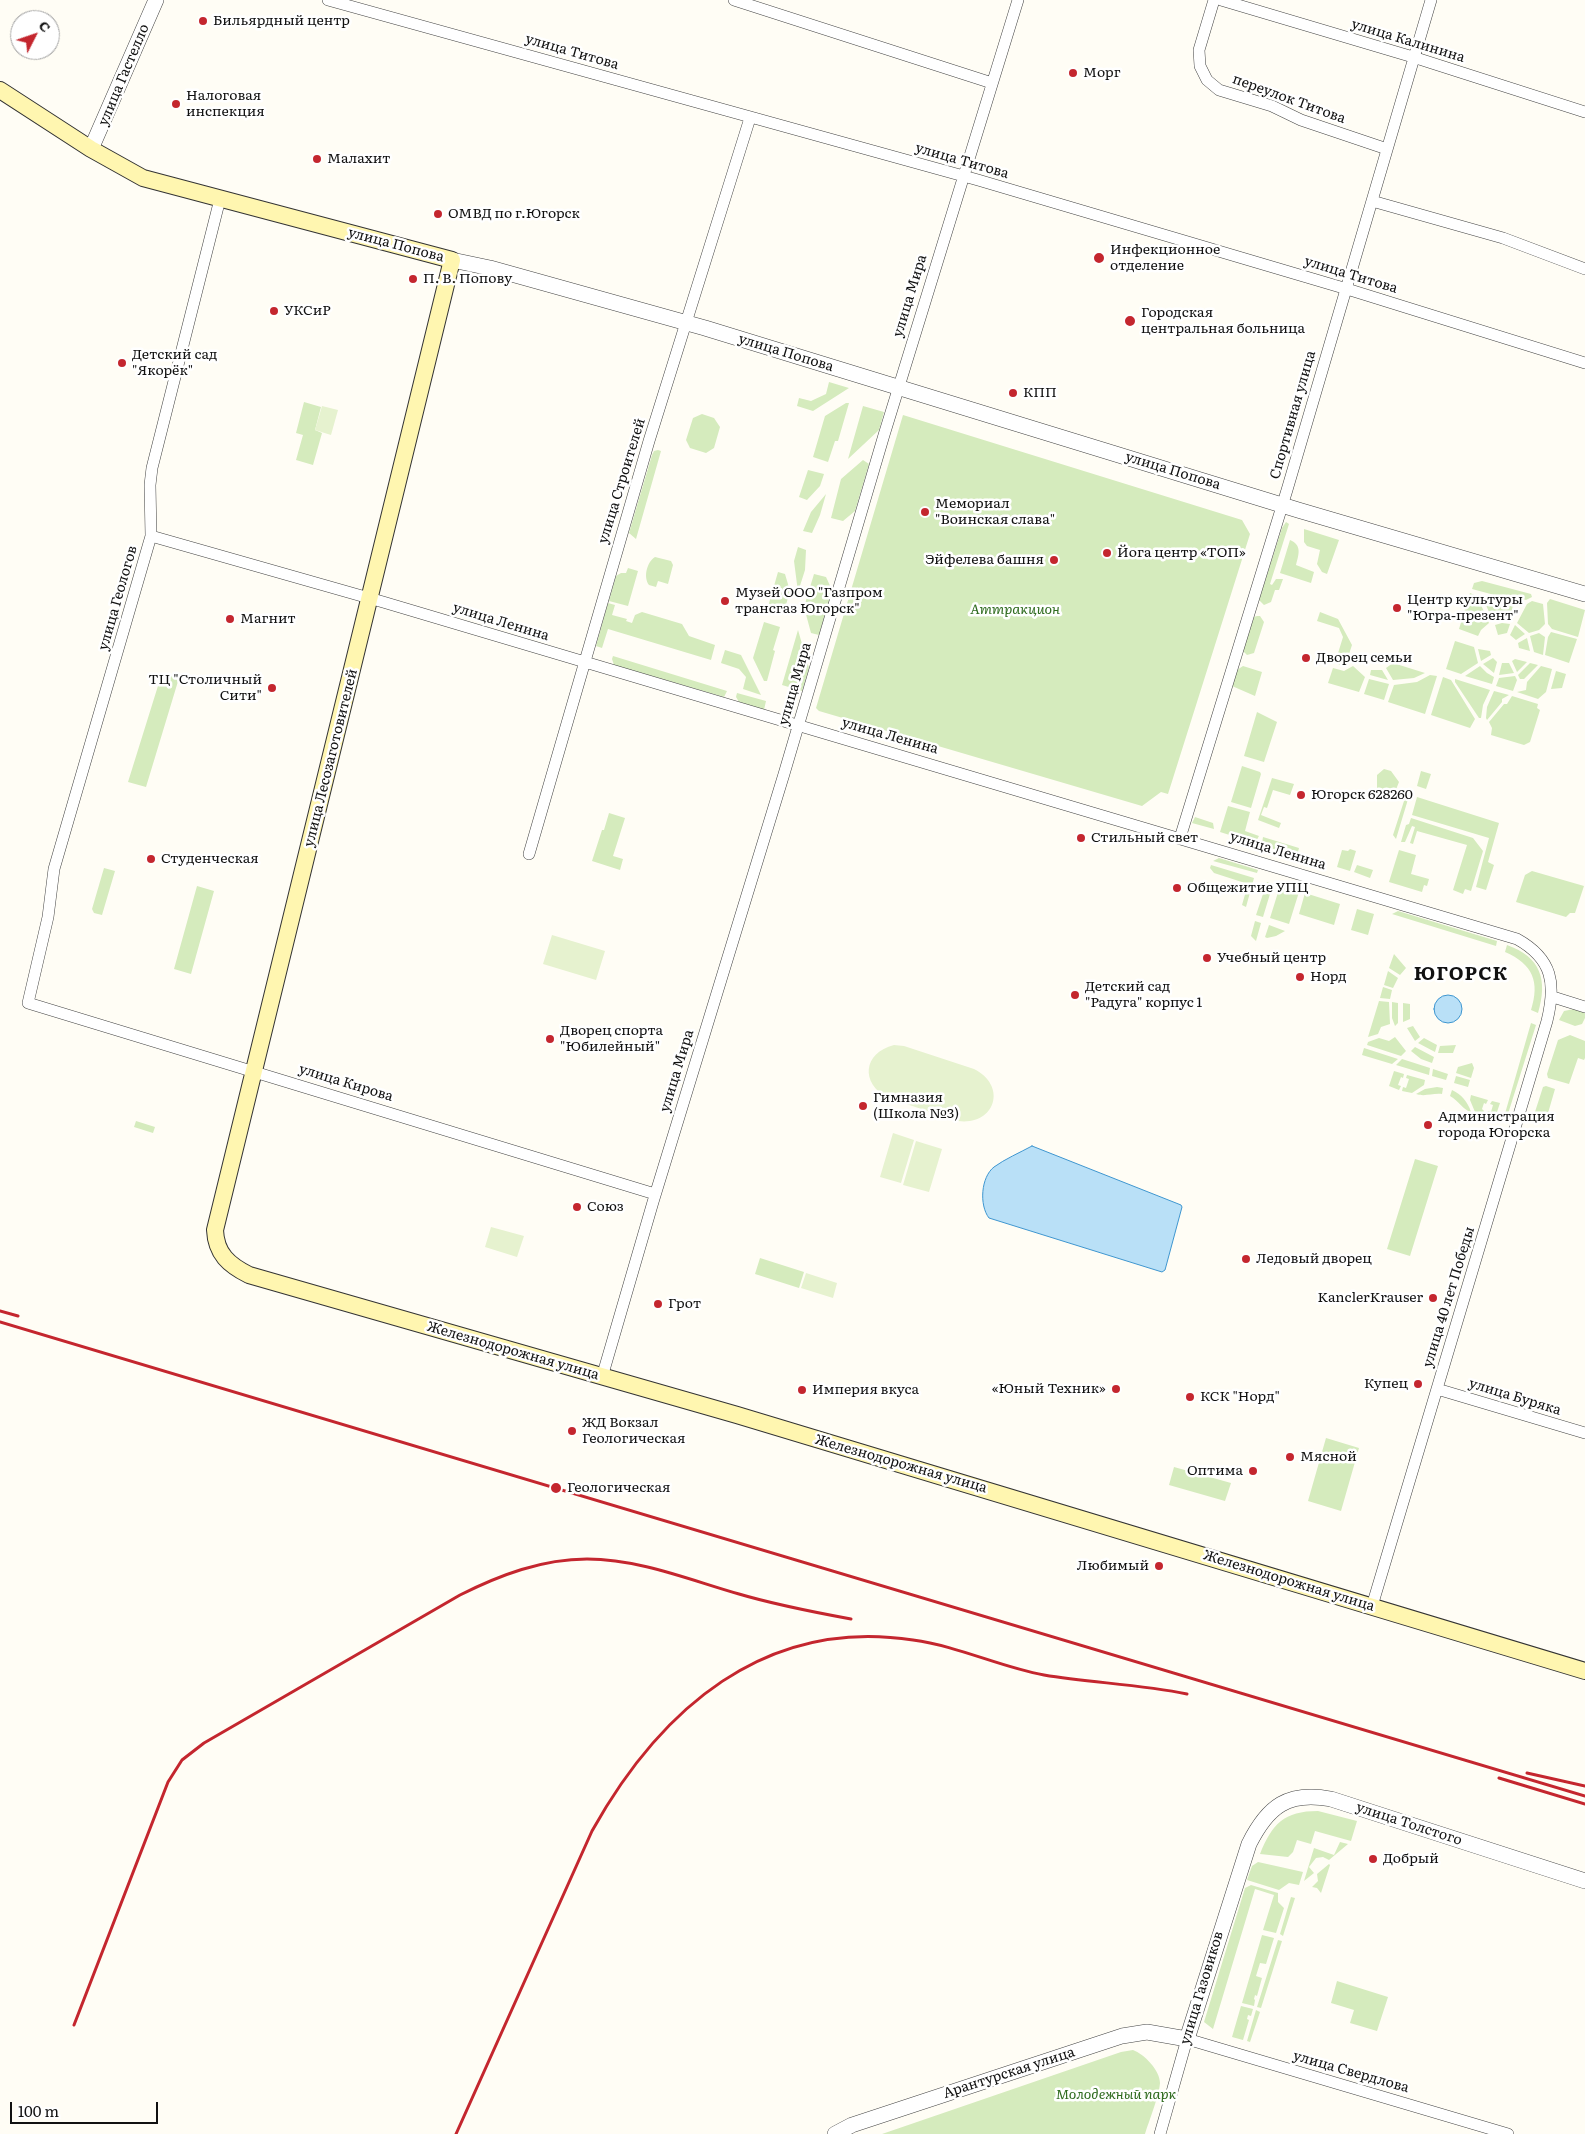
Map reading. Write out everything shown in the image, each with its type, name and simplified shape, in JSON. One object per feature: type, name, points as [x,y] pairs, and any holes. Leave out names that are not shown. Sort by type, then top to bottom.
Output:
[{"type":"main road","name":"улица Попова","points":[[0,90],[91,149],[143,178],[452,260]]},
{"type":"main road","name":"улица Лесозаготовителей","points":[[221,1254],[217,1246],[215,1230],[452,260]]},
{"type":"main road","name":"Железнодорожная улица","points":[[221,1254],[228,1263],[249,1275],[1027,1501],[1585,1671]]},
{"type":"street","name":"улица Гастелло","points":[[91,149],[156,0]]},
{"type":"street","name":"улица Титова","points":[[328,0],[963,176],[1347,288],[1585,363]]},
{"type":"street","points":[[734,0],[992,83]]},
{"type":"street","name":"улица Мира","points":[[602,1377],[899,386],[1018,0]]},
{"type":"street","name":"переулок Титова","points":[[1214,0],[1199,50],[1200,66],[1207,80],[1219,90],[1272,106],[1301,120],[1386,149]]},
{"type":"street","name":"улица Калинина","points":[[1221,0],[1413,57],[1585,112]]},
{"type":"street","name":"Спортивная улица","points":[[1180,838],[1347,288],[1431,0]]},
{"type":"street","name":"улица Строителей","points":[[529,854],[584,662],[686,322],[750,118]]},
{"type":"street","name":"улица Геологов","points":[[28,1003],[48,917],[54,869],[151,536],[150,485],[152,468],[220,199]]},
{"type":"street","points":[[1372,201],[1503,238],[1585,269]]},
{"type":"street","name":"улица Попова","points":[[452,260],[490,268],[686,322],[1282,505],[1585,594]]},
{"type":"street","name":"улица Ленина","points":[[151,536],[584,662],[1517,939],[1534,950],[1544,962],[1552,980],[1553,997]]},
{"type":"street","points":[[1553,997],[1585,1007]]},
{"type":"street","name":"улица 40 лет Победы","points":[[1372,1606],[1553,997]]},
{"type":"street","name":"улица Кирова","points":[[28,1003],[656,1194]]},
{"type":"street","name":"улица Буряка","points":[[1437,1388],[1585,1433]]},
{"type":"street","name":"улица Толстого","points":[[1249,1844],[1264,1820],[1281,1804],[1304,1796],[1315,1796],[1331,1799],[1585,1881]]},
{"type":"street","name":"улица Газовиков","points":[[1160,2134],[1187,2039],[1249,1844]]},
{"type":"street","name":"Арантурская улица","points":[[834,2134],[852,2125],[1122,2036],[1147,2032],[1187,2039]]},
{"type":"street","name":"улица Свердлова","points":[[1187,2039],[1508,2134]]},
{"type":"green space","points":[[829,382],[849,388],[813,411],[797,406],[799,398],[811,401],[826,394]]},
{"type":"green space","points":[[304,402],[321,407],[315,430],[322,433],[313,465],[296,460],[303,435],[296,433]]},
{"type":"green space","points":[[849,403],[838,441],[835,441],[828,462],[813,457],[825,416]]},
{"type":"green space","points":[[322,406],[338,410],[331,435],[315,430]]},
{"type":"green space","points":[[863,406],[884,412],[879,430],[848,459]]},
{"type":"green space","points":[[702,414],[714,418],[720,427],[714,448],[706,453],[690,448],[686,440],[693,418]]},
{"type":"green space","name":"Аттракцион","points":[[903,415],[1242,520],[1250,534],[1168,794],[1161,792],[1142,806],[819,711],[816,708]]},
{"type":"green space","points":[[654,451],[661,451],[636,539],[629,533],[652,455]]},
{"type":"green space","points":[[863,460],[869,464],[855,511],[843,521],[831,518],[841,479]]},
{"type":"green space","points":[[808,470],[824,474],[820,486],[807,500],[799,497]]},
{"type":"green space","points":[[826,494],[812,533],[803,531],[811,512]]},
{"type":"green space","points":[[1286,522],[1289,524],[1270,584],[1272,585],[1276,579],[1283,579],[1279,590],[1275,590],[1271,602],[1264,605],[1259,600],[1282,528]]},
{"type":"green space","points":[[1304,529],[1339,540],[1327,574],[1322,572],[1317,564],[1320,550],[1307,546],[1304,542]]},
{"type":"green space","points":[[1290,540],[1298,547],[1299,554],[1296,565],[1314,572],[1311,583],[1280,573]]},
{"type":"green space","points":[[798,547],[806,550],[805,570],[798,592],[794,561]]},
{"type":"green space","points":[[655,557],[671,561],[673,565],[668,584],[658,581],[656,587],[649,585],[646,578],[648,566]]},
{"type":"green space","points":[[628,568],[638,571],[628,606],[609,601],[616,576],[626,573]]},
{"type":"green space","points":[[778,572],[785,574],[790,591],[783,615],[767,610]]},
{"type":"green space","points":[[814,574],[826,577],[832,590],[819,635],[811,633],[804,607]]},
{"type":"green space","points":[[1482,581],[1531,594],[1532,597],[1526,600],[1517,597],[1513,600],[1472,589],[1474,583]]},
{"type":"green space","points":[[1470,593],[1477,596],[1489,623],[1481,630],[1478,636],[1459,629]]},
{"type":"green space","points":[[1482,596],[1513,603],[1511,619],[1493,621]]},
{"type":"green space","points":[[1550,599],[1585,610],[1578,637],[1552,629],[1548,624],[1547,603]]},
{"type":"green space","points":[[1532,601],[1543,604],[1545,624],[1539,630],[1529,633],[1517,623],[1527,604]]},
{"type":"green space","points":[[608,603],[615,605],[612,615],[627,619],[626,621],[632,623],[635,615],[642,612],[682,624],[689,636],[715,645],[711,660],[608,629],[602,648],[596,646]]},
{"type":"green space","points":[[1320,612],[1338,619],[1352,645],[1349,654],[1351,661],[1343,666],[1335,663],[1343,637],[1339,628],[1317,621]]},
{"type":"green space","points":[[1260,616],[1264,622],[1254,653],[1247,655],[1243,651],[1254,617]]},
{"type":"green space","points":[[764,622],[780,627],[767,681],[764,681],[753,658]]},
{"type":"green space","points":[[1502,623],[1510,624],[1507,633],[1498,635],[1495,625]]},
{"type":"green space","points":[[1515,625],[1525,634],[1516,640],[1510,635]]},
{"type":"green space","points":[[798,630],[809,668],[802,691],[782,685]]},
{"type":"green space","points":[[1551,632],[1577,639],[1569,663],[1545,655],[1548,637]]},
{"type":"green space","points":[[1539,633],[1545,637],[1543,655],[1534,652],[1530,636]]},
{"type":"green space","points":[[1527,638],[1530,651],[1519,648],[1518,643]]},
{"type":"green space","points":[[1455,641],[1474,647],[1478,663],[1461,674],[1446,669]]},
{"type":"green space","points":[[1478,649],[1490,651],[1491,655],[1481,661]]},
{"type":"green space","points":[[725,650],[741,655],[761,695],[743,689],[746,677],[739,669],[721,663]]},
{"type":"green space","points":[[613,656],[727,691],[724,697],[614,665]]},
{"type":"green space","points":[[1493,658],[1497,662],[1494,673],[1483,664]]},
{"type":"green space","points":[[1515,659],[1527,662],[1517,672],[1512,661]]},
{"type":"green space","points":[[1393,663],[1425,673],[1414,678],[1393,680],[1386,668]]},
{"type":"green space","points":[[1502,663],[1509,663],[1514,673],[1499,675]]},
{"type":"green space","points":[[1530,663],[1538,665],[1524,679],[1520,679],[1518,675]]},
{"type":"green space","points":[[1243,666],[1262,672],[1255,696],[1232,686],[1237,670]]},
{"type":"green space","points":[[1353,666],[1365,677],[1359,692],[1328,683],[1333,668],[1344,671]]},
{"type":"green space","points":[[1480,666],[1494,677],[1492,684],[1465,676]]},
{"type":"green space","points":[[1541,666],[1552,669],[1546,692],[1538,699],[1517,692],[1526,690],[1527,682]]},
{"type":"green space","points":[[1371,670],[1382,670],[1388,680],[1370,675]]},
{"type":"green space","points":[[1556,671],[1566,674],[1562,688],[1551,689]]},
{"type":"green space","points":[[162,673],[179,678],[146,787],[128,782]]},
{"type":"green space","points":[[1430,675],[1437,676],[1425,714],[1388,702],[1394,685],[1417,682]]},
{"type":"green space","points":[[1515,676],[1517,680],[1513,691],[1496,686],[1499,678]]},
{"type":"green space","points":[[1443,677],[1451,680],[1475,719],[1470,728],[1431,715]]},
{"type":"green space","points":[[1369,679],[1389,684],[1384,700],[1364,694]]},
{"type":"green space","points":[[1455,679],[1490,690],[1483,705],[1481,718],[1479,718],[1455,682]]},
{"type":"green space","points":[[1494,691],[1509,695],[1502,699],[1502,702],[1487,720],[1487,707]]},
{"type":"green space","points":[[737,693],[766,701],[764,710],[739,702],[736,697]]},
{"type":"green space","points":[[1512,696],[1538,704],[1537,708],[1540,710],[1530,742],[1524,745],[1491,735],[1492,728],[1489,722],[1504,704],[1507,704]]},
{"type":"green space","points":[[1257,712],[1277,722],[1264,762],[1244,756]]},
{"type":"green space","points":[[1242,766],[1261,774],[1251,808],[1231,802]]},
{"type":"green space","points":[[1384,769],[1391,771],[1399,782],[1395,792],[1386,795],[1377,791],[1377,775]]},
{"type":"green space","points":[[1421,771],[1431,774],[1426,789],[1417,786]]},
{"type":"green space","points":[[1272,778],[1294,784],[1290,795],[1273,790],[1267,808],[1264,807],[1261,815],[1281,823],[1279,828],[1258,820]]},
{"type":"green space","points":[[1409,796],[1396,839],[1393,835],[1404,801]]},
{"type":"green space","points":[[1417,797],[1499,823],[1488,862],[1494,865],[1486,890],[1476,887],[1489,838],[1412,815]]},
{"type":"green space","points":[[1228,806],[1250,812],[1245,831],[1259,836],[1255,843],[1220,832]]},
{"type":"green space","points":[[609,813],[625,818],[613,856],[623,859],[620,870],[592,861]]},
{"type":"green space","points":[[1195,817],[1213,823],[1214,829],[1192,823]]},
{"type":"green space","points":[[1411,818],[1473,838],[1483,851],[1471,891],[1465,889],[1463,894],[1453,890],[1467,845],[1417,831],[1413,844],[1410,843],[1415,827],[1412,826],[1405,842],[1401,842],[1406,825],[1409,824]]},
{"type":"green space","points":[[1263,837],[1299,848],[1297,856],[1264,846],[1262,843]]},
{"type":"green space","points":[[1350,849],[1356,851],[1350,871],[1337,867],[1342,850],[1348,851]]},
{"type":"green space","points":[[1399,850],[1416,855],[1411,874],[1429,879],[1427,886],[1424,885],[1422,892],[1389,882]]},
{"type":"green space","points":[[1219,858],[1258,870],[1257,873],[1213,861]]},
{"type":"green space","points":[[1211,865],[1254,878],[1246,907],[1242,905],[1248,884],[1214,873],[1210,868]]},
{"type":"green space","points":[[1357,865],[1373,870],[1370,878],[1354,872]]},
{"type":"green space","points":[[104,868],[115,871],[102,915],[94,913],[92,909]]},
{"type":"green space","points":[[1532,871],[1584,886],[1575,913],[1570,913],[1566,917],[1516,902],[1525,875]]},
{"type":"green space","points":[[1267,882],[1273,884],[1263,917],[1256,915]]},
{"type":"green space","points":[[197,886],[214,891],[191,974],[174,969]]},
{"type":"green space","points":[[1280,886],[1299,892],[1289,924],[1270,918]]},
{"type":"green space","points":[[1305,893],[1340,904],[1334,925],[1299,914]]},
{"type":"green space","points":[[1357,909],[1374,914],[1368,935],[1351,930]]},
{"type":"green space","points":[[1398,911],[1497,941],[1496,946],[1392,914]]},
{"type":"green space","points":[[1255,921],[1261,923],[1256,941],[1251,936]]},
{"type":"green space","points":[[1269,925],[1285,931],[1267,938],[1265,937]]},
{"type":"green space","points":[[552,935],[605,951],[596,980],[543,964]]},
{"type":"green space","points":[[1507,945],[1528,956],[1539,971],[1542,980],[1542,990],[1538,1013],[1531,1010],[1535,991],[1532,975],[1522,962],[1505,952]]},
{"type":"green space","points":[[1394,954],[1406,968],[1400,975],[1389,968]]},
{"type":"green space","points":[[1388,971],[1398,978],[1393,988],[1384,985]]},
{"type":"green space","points":[[1383,987],[1392,990],[1390,999],[1380,998]]},
{"type":"green space","points":[[1379,1001],[1389,1002],[1390,1024],[1381,1027],[1378,1034],[1368,1037]]},
{"type":"green space","points":[[1392,1002],[1398,1003],[1398,1023],[1395,1026],[1392,1018]]},
{"type":"green space","points":[[1403,1003],[1410,1004],[1410,1019],[1403,1022]]},
{"type":"green space","points":[[1574,1009],[1585,1012],[1582,1024],[1575,1026],[1559,1020],[1564,1011]]},
{"type":"green space","points":[[1531,1023],[1536,1025],[1507,1117],[1504,1117]]},
{"type":"green space","points":[[1413,1026],[1420,1037],[1415,1041],[1407,1028]]},
{"type":"green space","points":[[1570,1035],[1585,1041],[1585,1058],[1584,1060],[1578,1058],[1569,1084],[1548,1078],[1547,1074],[1558,1040]]},
{"type":"green space","points":[[1395,1037],[1406,1051],[1401,1056],[1367,1045],[1368,1042],[1379,1038],[1389,1041]]},
{"type":"green space","points":[[1424,1038],[1437,1045],[1435,1052],[1418,1043]]},
{"type":"green space","points":[[894,1045],[904,1046],[974,1069],[985,1076],[994,1094],[993,1103],[988,1111],[981,1117],[971,1121],[958,1121],[888,1098],[879,1092],[869,1077],[871,1061],[884,1049]]},
{"type":"green space","points":[[1456,1045],[1453,1053],[1438,1053],[1440,1046]]},
{"type":"green space","points":[[1415,1047],[1434,1057],[1432,1063],[1421,1059],[1411,1051]]},
{"type":"green space","points":[[1364,1048],[1398,1059],[1392,1064],[1362,1055]]},
{"type":"green space","points":[[1402,1059],[1430,1068],[1429,1075],[1396,1065]]},
{"type":"green space","points":[[1472,1063],[1474,1068],[1471,1078],[1456,1073],[1458,1067]]},
{"type":"green space","points":[[1433,1069],[1448,1074],[1446,1080],[1432,1076]]},
{"type":"green space","points":[[1394,1071],[1404,1074],[1398,1085],[1401,1086],[1399,1090],[1389,1086]]},
{"type":"green space","points":[[1407,1075],[1425,1080],[1424,1085],[1412,1093],[1402,1091],[1403,1087],[1406,1088],[1409,1079],[1406,1078]]},
{"type":"green space","points":[[1456,1076],[1470,1080],[1468,1087],[1454,1083]]},
{"type":"green space","points":[[1543,1087],[1555,1089],[1546,1120],[1534,1115]]},
{"type":"green space","points":[[1443,1088],[1442,1094],[1416,1094],[1425,1089]]},
{"type":"green space","points":[[1452,1090],[1464,1099],[1471,1112],[1450,1096]]},
{"type":"green space","points":[[1471,1095],[1488,1100],[1486,1104],[1484,1103],[1482,1109],[1484,1111],[1483,1115],[1475,1112],[1470,1100]]},
{"type":"green space","points":[[1492,1101],[1500,1103],[1495,1118],[1486,1115],[1488,1111],[1491,1112],[1493,1105],[1490,1104]]},
{"type":"green space","points":[[136,1121],[155,1127],[153,1133],[134,1127]]},
{"type":"green space","points":[[893,1133],[914,1140],[901,1183],[880,1177]]},
{"type":"green space","points":[[916,1141],[942,1149],[929,1192],[903,1185]]},
{"type":"green space","points":[[1415,1159],[1438,1166],[1410,1256],[1387,1249]]},
{"type":"green space","points":[[491,1227],[524,1236],[517,1257],[485,1247]]},
{"type":"green space","points":[[760,1258],[804,1272],[799,1288],[755,1274]]},
{"type":"green space","points":[[806,1273],[837,1283],[833,1298],[801,1288]]},
{"type":"green space","points":[[1326,1438],[1359,1448],[1341,1511],[1308,1501]]},
{"type":"green space","points":[[1174,1467],[1231,1483],[1225,1501],[1169,1485]]},
{"type":"green space","points":[[1318,1811],[1357,1821],[1351,1841],[1315,1831],[1311,1844],[1297,1840],[1293,1852],[1288,1857],[1260,1854],[1269,1835],[1281,1821],[1296,1814]]},
{"type":"green space","points":[[1340,1842],[1348,1844],[1329,1860],[1323,1857],[1316,1858],[1309,1867],[1314,1873],[1304,1881],[1314,1848],[1334,1855]]},
{"type":"green space","points":[[1258,1862],[1303,1872],[1299,1885],[1289,1883],[1279,1890],[1247,1880],[1252,1866]]},
{"type":"green space","points":[[1329,1864],[1321,1893],[1317,1888],[1312,1887],[1318,1881],[1317,1874]]},
{"type":"green space","points":[[1251,1885],[1278,1893],[1278,1902],[1284,1908],[1276,1933],[1263,1930],[1274,1895],[1255,1889],[1213,2029],[1204,2022],[1245,1888]]},
{"type":"green space","points":[[1291,1897],[1295,1898],[1283,1936],[1280,1934]]},
{"type":"green space","points":[[1262,1935],[1274,1938],[1266,1964],[1260,1963],[1256,1976],[1262,1978],[1257,1996],[1255,1995],[1254,2006],[1242,2003]]},
{"type":"green space","points":[[1278,1940],[1282,1941],[1261,2008],[1257,2007]]},
{"type":"green space","points":[[1337,1981],[1388,1997],[1377,2031],[1350,2023],[1354,2010],[1331,2003]]},
{"type":"green space","points":[[1241,2006],[1253,2009],[1251,2016],[1248,2015],[1247,2019],[1249,2020],[1243,2040],[1232,2037]]},
{"type":"green space","points":[[1256,2010],[1260,2012],[1250,2042],[1247,2041]]},
{"type":"green space","name":"Молодежный парк","points":[[1133,2050],[1151,2063],[1160,2083],[1145,2134],[882,2134],[1121,2052]]},
{"type":"water","points":[[1448,995],[1458,999],[1462,1009],[1458,1019],[1448,1023],[1438,1019],[1434,1009],[1438,999]]},
{"type":"water","points":[[1032,1146],[1181,1205],[1165,1270],[1162,1272],[989,1218],[983,1199],[986,1177],[994,1167]]},
{"type":"railway","points":[[0,1311],[18,1316]]},
{"type":"railway","points":[[0,1322],[1585,1796]]},
{"type":"railway","points":[[74,2025],[168,1782],[182,1760],[204,1743],[460,1595],[490,1581],[538,1565],[570,1560],[606,1560],[645,1566],[767,1602],[851,1619]]},
{"type":"railway","points":[[456,2134],[592,1831],[619,1787],[650,1746],[684,1711],[722,1681],[764,1658],[810,1643],[860,1637],[913,1640],[946,1647],[1044,1675],[1187,1694]]},
{"type":"railway","points":[[1527,1773],[1585,1786]]},
{"type":"railway","points":[[1499,1778],[1585,1804]]},
{"type":"place","name":"Бильярдный центр","points":[[203,21]]},
{"type":"place","name":"Морг","points":[[1073,73]]},
{"type":"place","name":"Налоговая инспекция","points":[[176,104]]},
{"type":"place","name":"Малахит","points":[[317,159]]},
{"type":"place","name":"ОМВД по г.Югорск","points":[[438,214]]},
{"type":"place","name":"Инфекционное отделение","points":[[1099,258]]},
{"type":"place","name":"П. В. Попову","points":[[413,279]]},
{"type":"place","name":"УКСиР","points":[[274,311]]},
{"type":"place","name":"Городская центральная больница","points":[[1130,321]]},
{"type":"place","name":"Детский сад \"Якорёк\"","points":[[122,363]]},
{"type":"place","name":"КПП","points":[[1013,393]]},
{"type":"place","name":"Мемориал \"Воинская слава\"","points":[[925,512]]},
{"type":"place","name":"Йога центр «ТОП»","points":[[1107,553]]},
{"type":"place","name":"Эйфелева башня","points":[[1054,560]]},
{"type":"place","name":"Музей ООО \"Газпром трансгаз Югорск\"","points":[[725,601]]},
{"type":"place","name":"Центр культуры \"Югра-презент\"","points":[[1397,608]]},
{"type":"place","name":"Магнит","points":[[230,619]]},
{"type":"place","name":"Дворец семьи","points":[[1306,658]]},
{"type":"place","name":"ТЦ \"Столичный Сити\"","points":[[272,688]]},
{"type":"place","name":"Югорск 628260","points":[[1301,795]]},
{"type":"place","name":"Стильный свет","points":[[1081,838]]},
{"type":"place","name":"Студенческая","points":[[151,859]]},
{"type":"place","name":"Общежитие УПЦ","points":[[1177,888]]},
{"type":"place","name":"Учебный центр","points":[[1207,958]]},
{"type":"place","name":"Норд","points":[[1300,977]]},
{"type":"place","name":"Детский сад \"Радуга\" корпус 1","points":[[1075,995]]},
{"type":"place","name":"Дворец спорта \"Юбилейный\"","points":[[550,1039]]},
{"type":"place","name":"Гимназия (Школа №3)","points":[[863,1106]]},
{"type":"place","name":"Администрация города Югорска","points":[[1428,1125]]},
{"type":"place","name":"Союз","points":[[577,1207]]},
{"type":"place","name":"Ледовый дворец","points":[[1246,1259]]},
{"type":"place","name":"KanclerKrauser","points":[[1433,1298]]},
{"type":"place","name":"Грот","points":[[658,1304]]},
{"type":"place","name":"Купец","points":[[1418,1384]]},
{"type":"place","name":"«Юный Техник»","points":[[1116,1389]]},
{"type":"place","name":"Империя вкуса","points":[[802,1390]]},
{"type":"place","name":"КСК \"Норд\"","points":[[1190,1397]]},
{"type":"place","name":"ЖД Вокзал Геологическая","points":[[572,1431]]},
{"type":"place","name":"Мясной","points":[[1290,1457]]},
{"type":"place","name":"Оптима","points":[[1253,1471]]},
{"type":"place","name":"Геологическая","points":[[556,1488]]},
{"type":"place","name":"Любимый","points":[[1159,1566]]},
{"type":"place","name":"Добрый","points":[[1373,1859]]},
{"type":"district","name":"ЮГОРСК","points":[[1461,974]]}]
